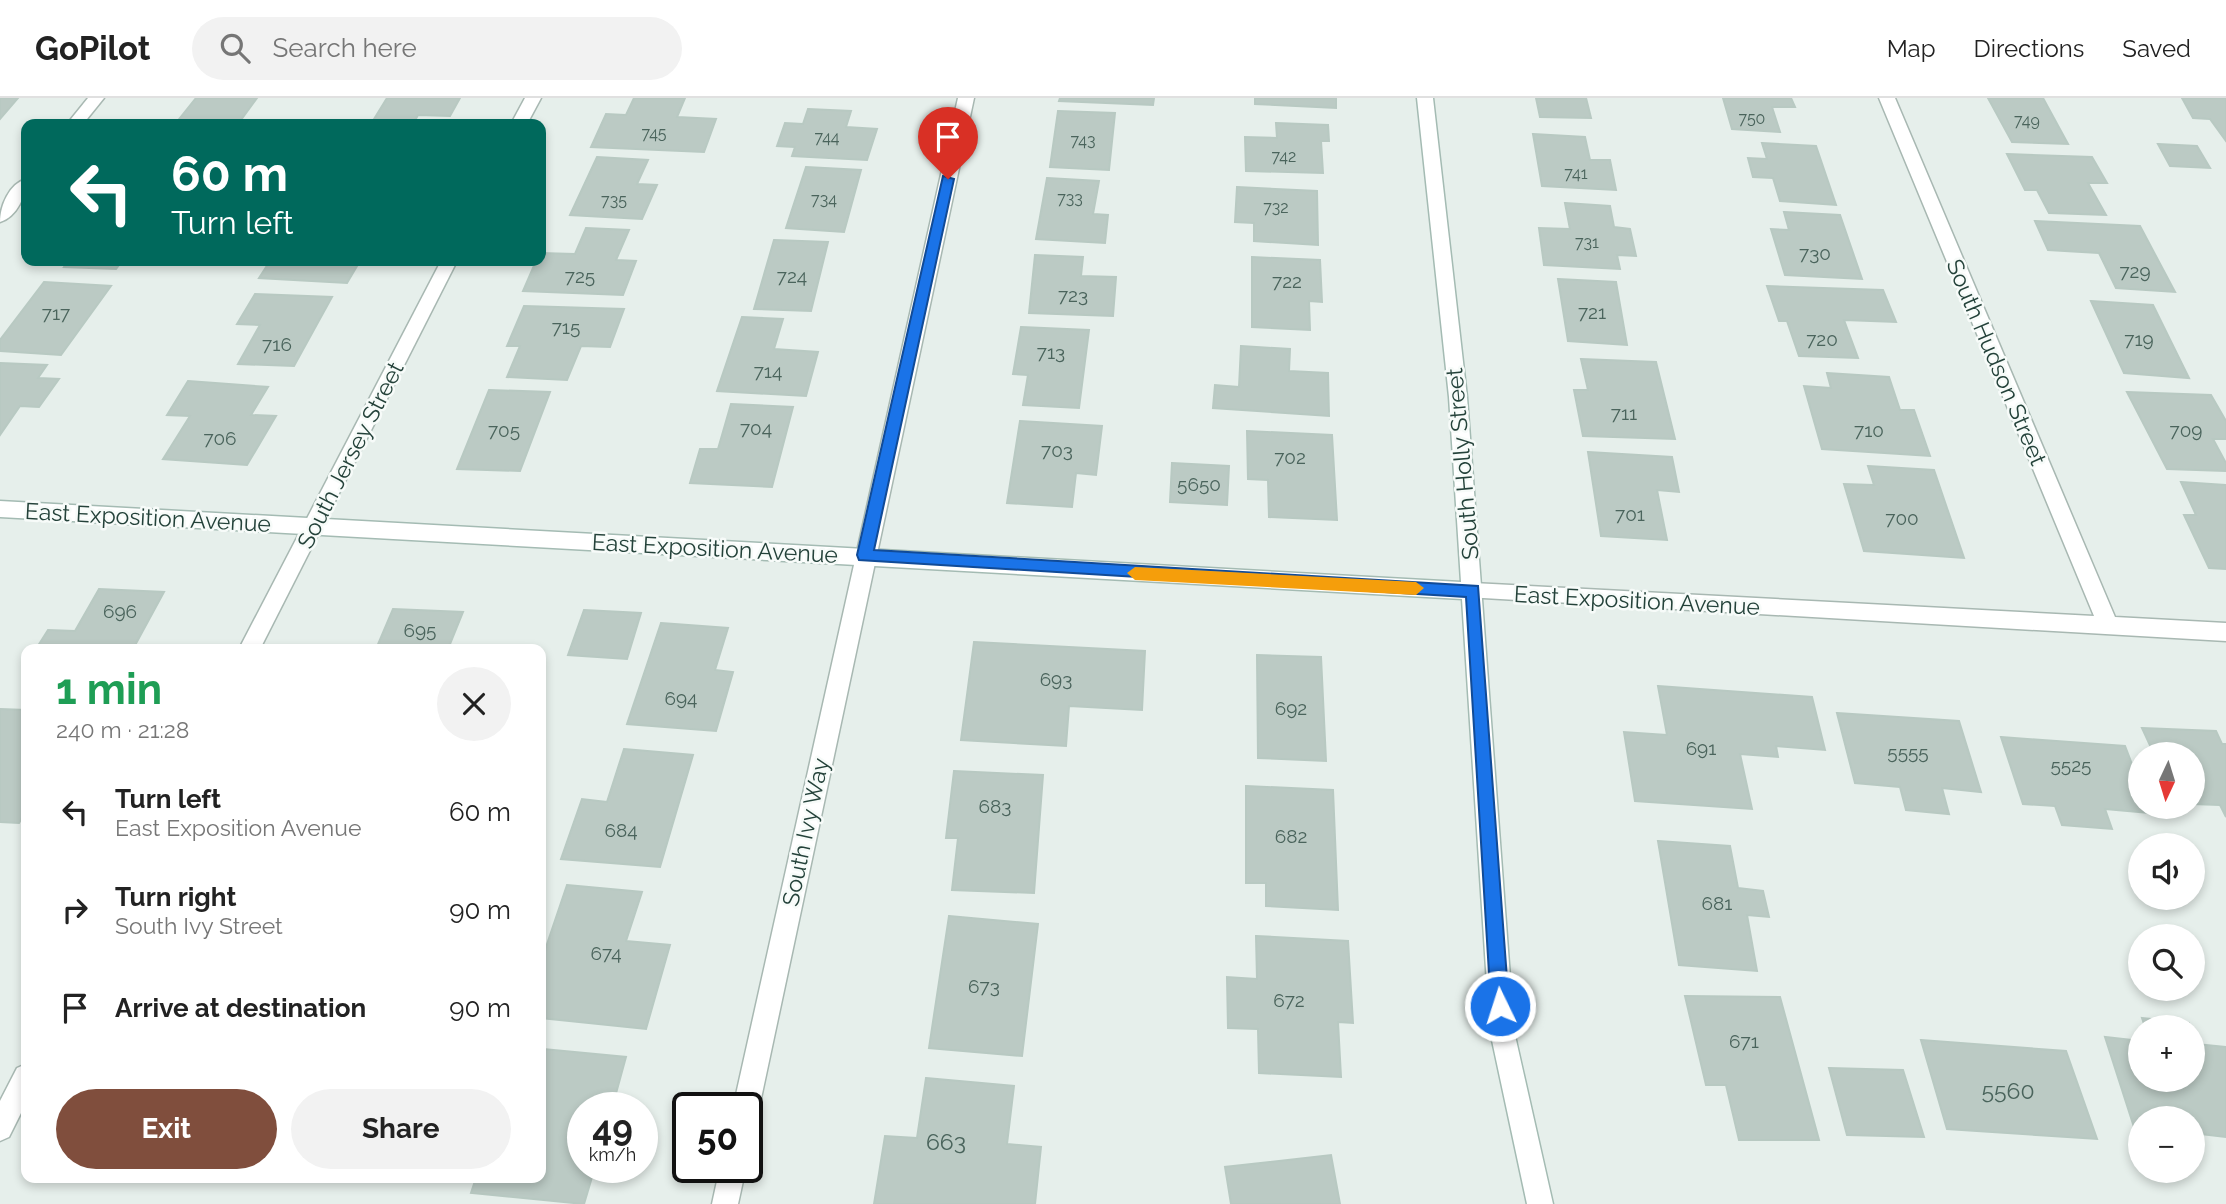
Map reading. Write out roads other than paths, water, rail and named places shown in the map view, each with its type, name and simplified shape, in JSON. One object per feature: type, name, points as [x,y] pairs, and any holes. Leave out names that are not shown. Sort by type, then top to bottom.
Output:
[{"type":"street","points":[[79,119],[96,98]]},
{"type":"street","points":[[522,119],[533,98]]},
{"type":"street","name":"South Ivy Way","points":[[749,1092],[966,98]]},
{"type":"street","name":"South Holly Street","points":[[1425,98],[1458,397],[1502,1031],[1540,1204]]},
{"type":"street","name":"South Hudson Street","points":[[1887,98],[2108,626]]},
{"type":"street","points":[[0,216],[21,190]]},
{"type":"street","name":"South Jersey Street","points":[[252,644],[446,266]]},
{"type":"street","name":"East Exposition Avenue","points":[[0,509],[2226,632]]},
{"type":"street","points":[[0,1128],[21,1087]]},
{"type":"street","points":[[725,1204],[730,1183]]}]
